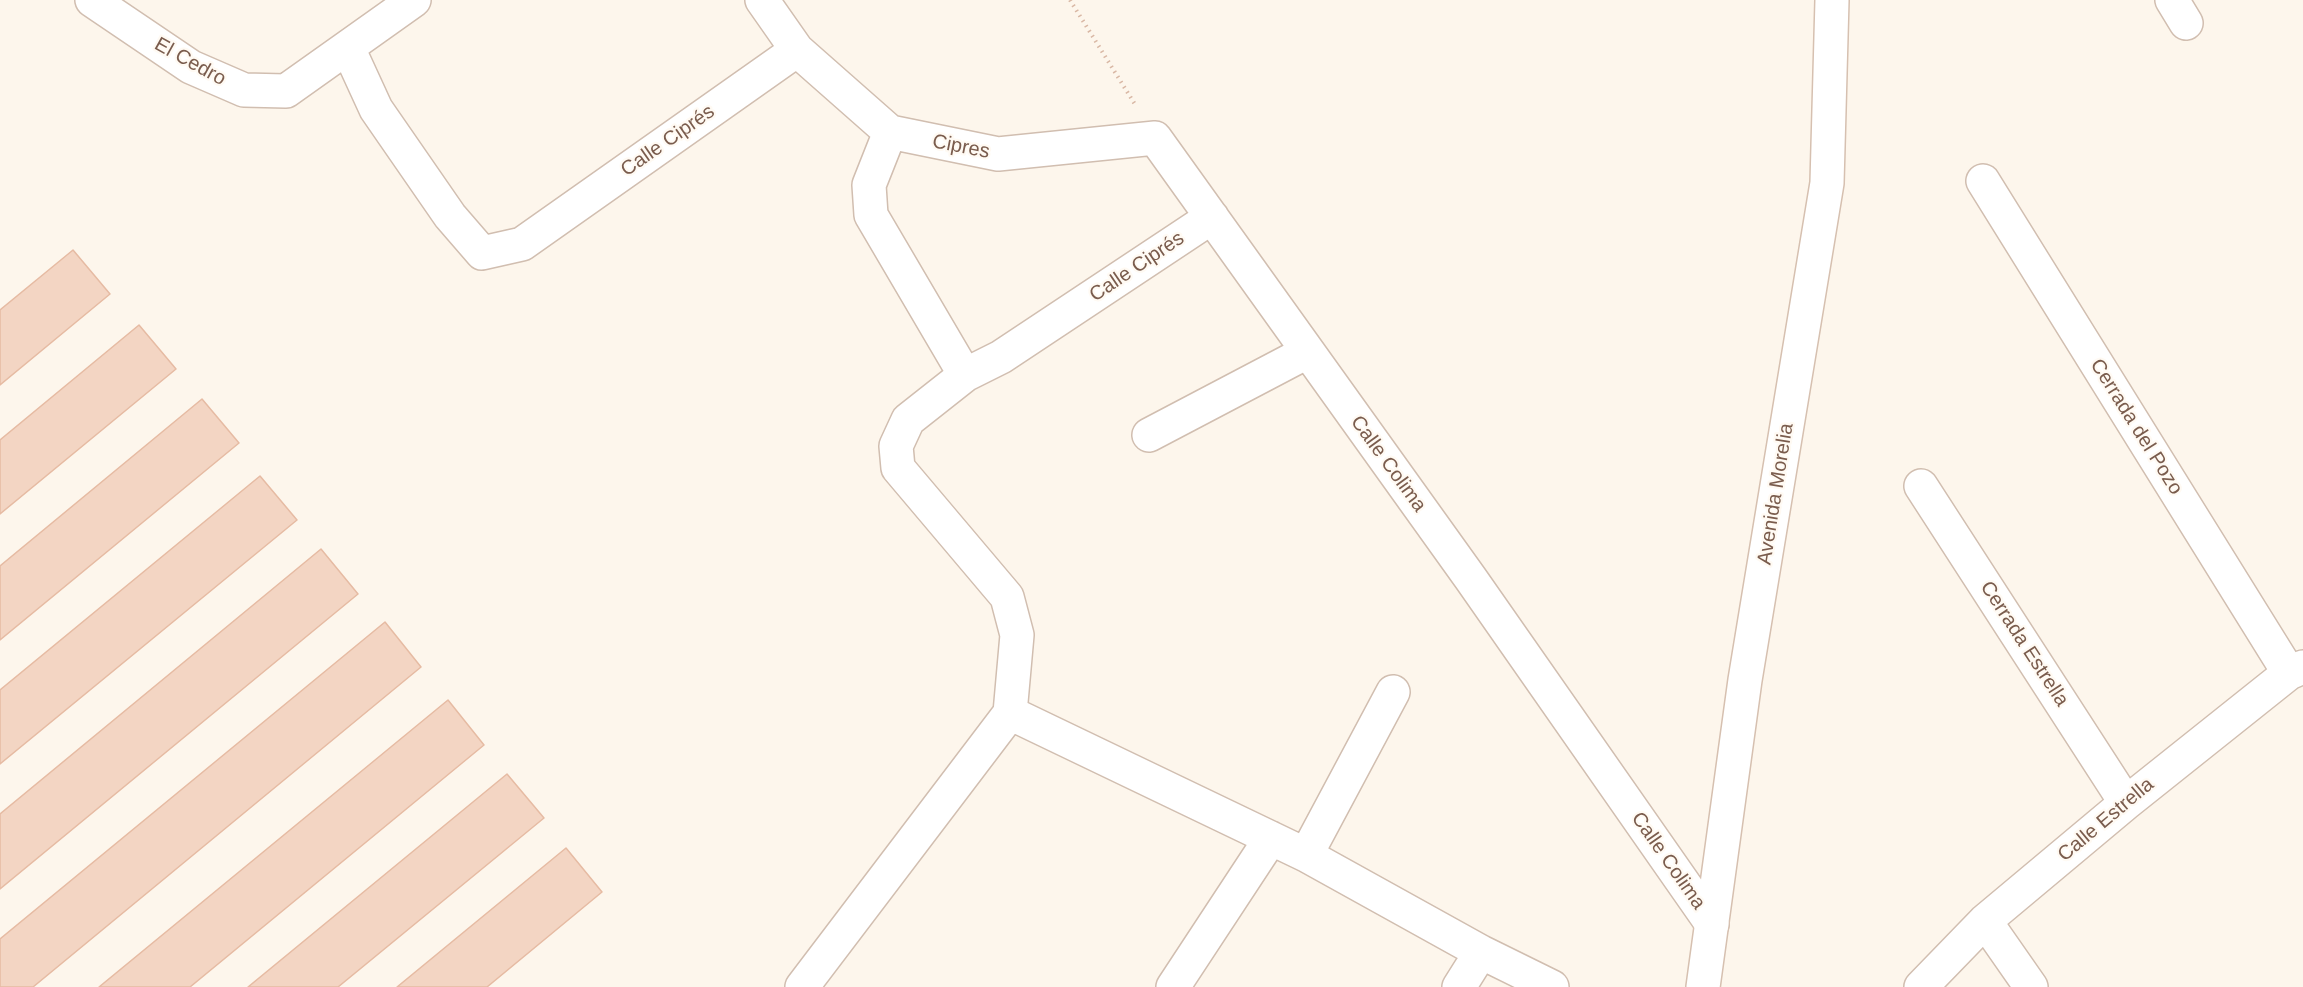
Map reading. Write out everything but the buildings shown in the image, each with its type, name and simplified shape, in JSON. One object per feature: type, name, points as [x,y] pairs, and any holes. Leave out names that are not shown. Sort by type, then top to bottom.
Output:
[{"type":"street","name":"El Cedro","points":[[92,0],[191,66],[244,90],[286,91],[414,0]]},
{"type":"street","points":[[762,0],[797,50]]},
{"type":"street","name":"Avenida Morelia","points":[[1703,987],[1745,680],[1827,183],[1832,0]]},
{"type":"street","name":"Calle Ciprés","points":[[348,48],[376,109],[450,216],[482,253],[522,244],[797,50]]},
{"type":"street","name":"Cipres","points":[[797,50],[890,132],[998,154],[1155,138]]},
{"type":"street","points":[[890,132],[869,185],[871,215],[965,375]]},
{"type":"street","name":"Calle Colima","points":[[1155,138],[1471,579],[1712,924]]},
{"type":"street","name":"Cerrada del Pozo","points":[[1983,181],[2296,670]]},
{"type":"street","name":"Calle Ciprés","points":[[1010,713],[1017,635],[1007,597],[898,468],[896,446],[908,420],[965,375],[1001,357],[1212,217]]},
{"type":"street","points":[[1149,435],[1307,352]]},
{"type":"street","name":"Cerrada Estrella","points":[[1922,486],[2126,803]]},
{"type":"street","name":"Calle Estrella","points":[[1922,987],[1985,921],[2126,803],[2296,670]]},
{"type":"street","points":[[1306,855],[1393,692]]},
{"type":"street","points":[[802,987],[1010,713],[1306,855],[1481,952],[1552,987]]},
{"type":"street","points":[[1173,987],[1271,838]]},
{"type":"street","points":[[1985,921],[2031,987]]},
{"type":"street","points":[[1459,987],[1481,952]]},
{"type":"path","points":[[1070,0],[1155,138]]}]
